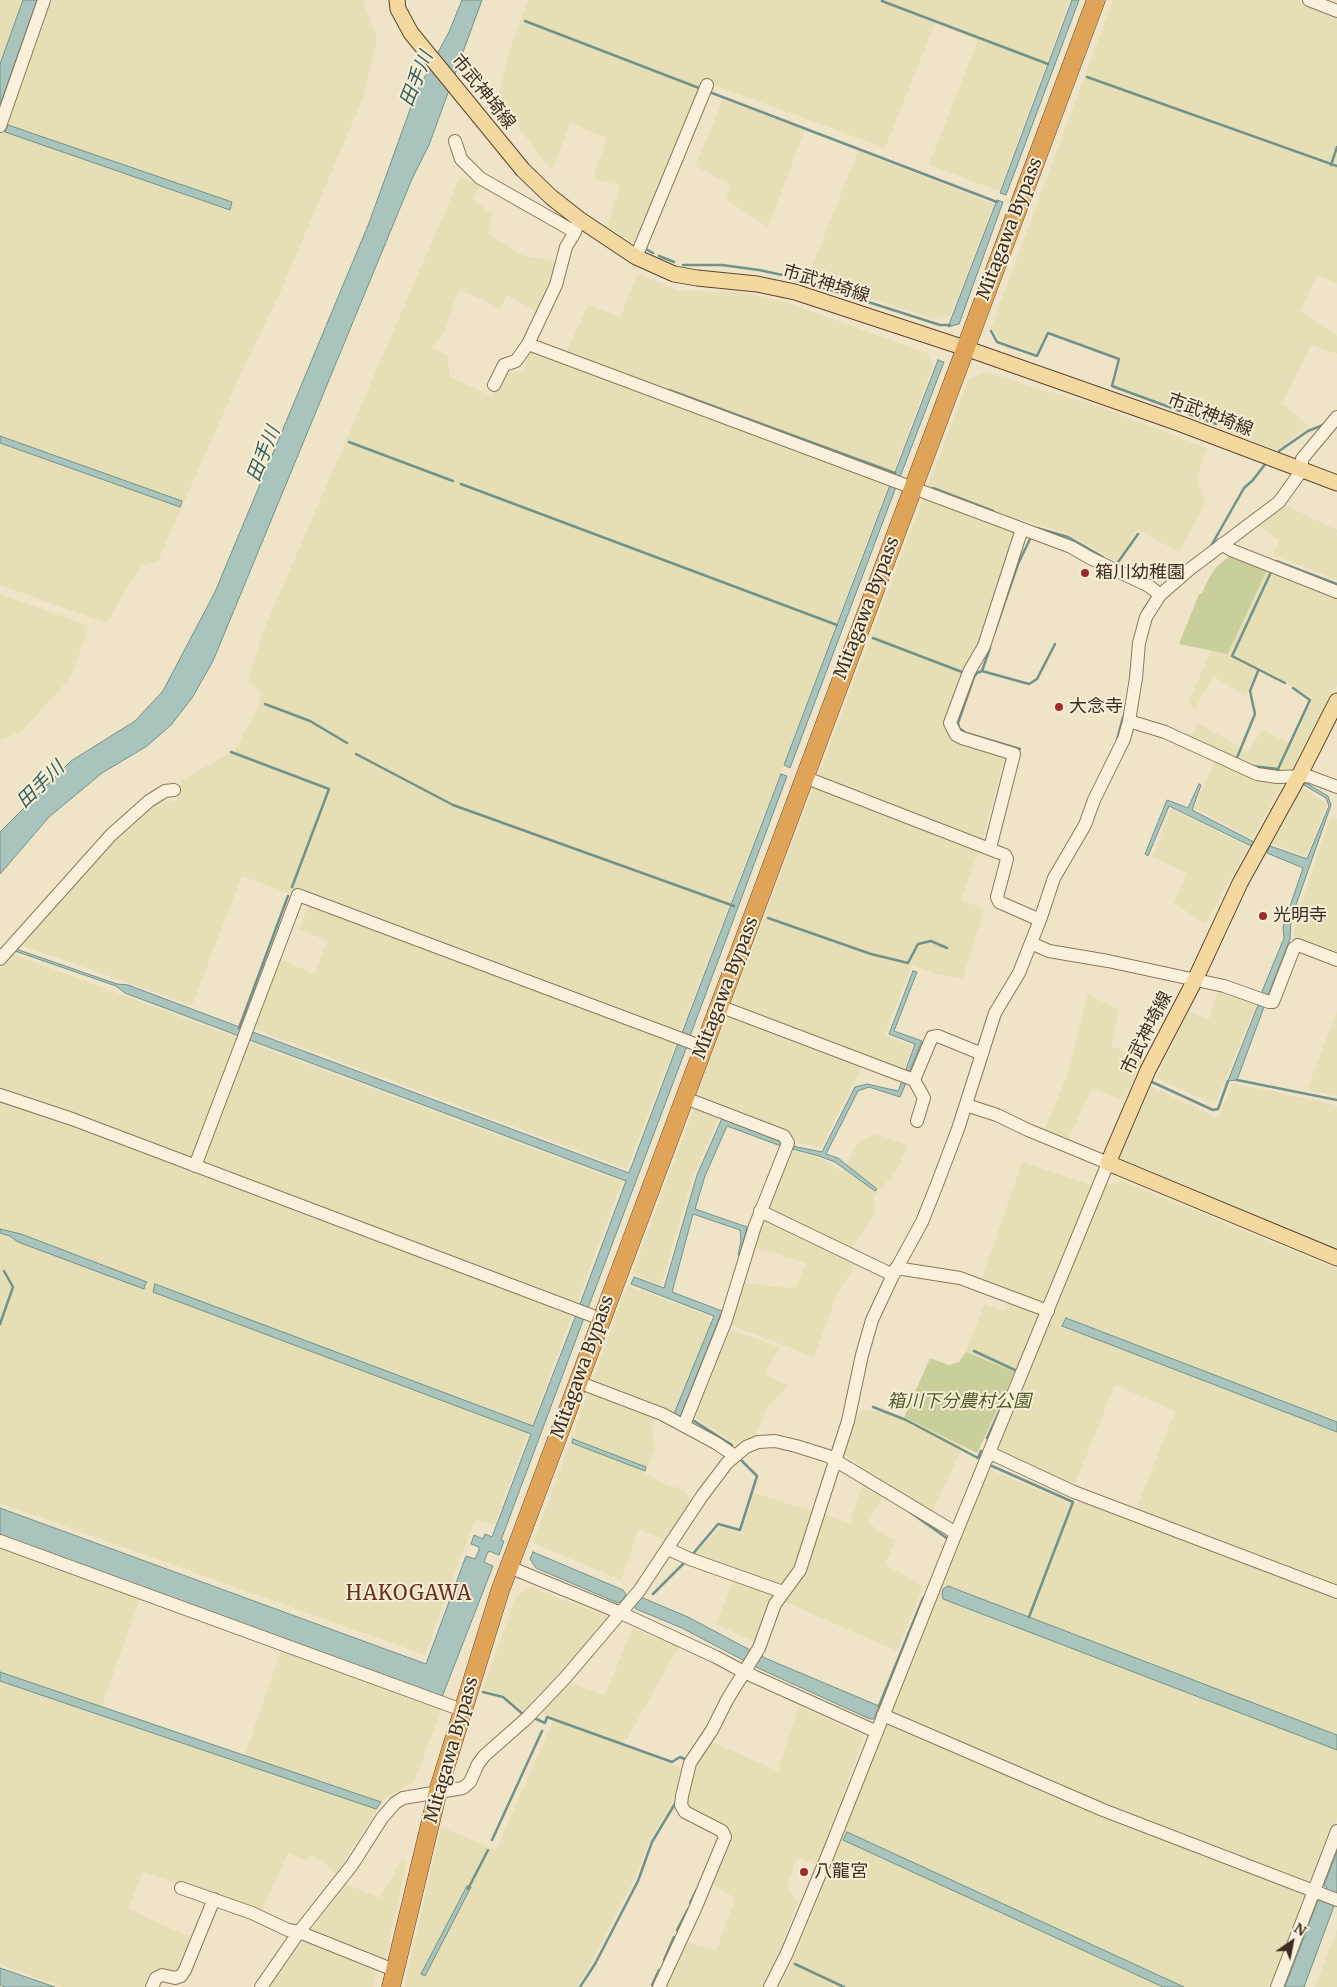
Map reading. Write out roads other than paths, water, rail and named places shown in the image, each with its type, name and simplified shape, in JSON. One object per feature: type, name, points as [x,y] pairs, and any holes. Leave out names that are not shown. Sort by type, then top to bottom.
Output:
[{"type":"highway","name":"Mitagawa Bypass","points":[[393,1978],[438,1791],[462,1710],[510,1567],[703,1046],[1096,0]]},
{"type":"main road","name":"市武神埼線","points":[[397,0],[398,9],[411,33],[523,170],[577,225],[636,257],[674,274],[757,284],[795,292],[965,348],[1181,424],[1337,483]]},
{"type":"main road","name":"市武神埼線","points":[[1108,1163],[1148,1070],[1195,980],[1240,883],[1337,702]]},
{"type":"main road","points":[[1108,1163],[1337,1258]]},
{"type":"street","points":[[0,126],[44,0]]},
{"type":"street","points":[[1309,0],[1337,11]]},
{"type":"street","points":[[636,257],[707,85]]},
{"type":"street","points":[[455,141],[461,159],[480,178],[577,225],[566,247],[556,285],[528,344],[516,361],[504,365],[494,385]]},
{"type":"street","points":[[528,344],[1071,547],[1149,586],[1157,593]]},
{"type":"street","points":[[658,1987],[695,1909],[725,1837],[722,1831],[685,1812],[681,1805],[690,1763],[712,1730],[757,1651],[775,1604],[800,1570],[848,1421],[862,1355],[872,1320],[892,1272],[922,1222],[966,1106],[978,1052],[995,1013],[1019,973],[1031,943],[1037,918],[1054,878],[1085,825],[1094,800],[1124,739],[1129,721],[1139,643],[1146,617],[1157,593],[1279,502],[1302,470],[1302,459],[1337,417]]},
{"type":"street","points":[[990,848],[1014,754],[962,738],[956,735],[950,723],[970,672],[984,646],[1022,529]]},
{"type":"street","points":[[1222,544],[1231,550],[1337,592]]},
{"type":"street","points":[[1129,721],[1165,732],[1257,774],[1276,777],[1308,776],[1337,787]]},
{"type":"street","points":[[804,777],[1005,855],[1007,859],[997,897],[999,902],[1037,918]]},
{"type":"street","points":[[0,959],[111,835],[149,801],[165,790],[174,790]]},
{"type":"street","points":[[195,1166],[298,895],[703,1046]]},
{"type":"street","points":[[1031,943],[1049,951],[1108,961],[1224,986],[1269,1002],[1273,1002],[1294,948],[1298,946],[1337,960]]},
{"type":"street","points":[[719,1006],[914,1080],[924,1098],[917,1121]]},
{"type":"street","points":[[914,1080],[932,1037],[938,1036],[978,1052]]},
{"type":"street","points":[[0,1095],[72,1119],[601,1319]]},
{"type":"street","points":[[684,1425],[726,1320],[760,1211],[786,1146],[784,1136],[685,1098]]},
{"type":"street","points":[[770,1987],[787,1953],[956,1532],[1108,1163],[997,1115],[966,1106]]},
{"type":"street","points":[[760,1211],[892,1272],[960,1278],[1048,1311]]},
{"type":"street","points":[[578,1382],[662,1414],[716,1443],[735,1456]]},
{"type":"street","points":[[261,1987],[299,1932],[352,1865],[382,1818],[394,1804],[403,1798],[438,1791],[453,1791],[463,1788],[470,1782],[484,1756],[527,1718],[565,1678],[621,1613],[653,1572],[702,1496],[735,1456],[746,1448],[758,1442],[775,1442],[796,1446],[835,1459],[956,1532]]},
{"type":"street","points":[[990,1453],[1074,1492],[1337,1592]]},
{"type":"street","points":[[0,1541],[462,1710]]},
{"type":"street","points":[[668,1549],[690,1559],[783,1592]]},
{"type":"street","points":[[510,1567],[621,1613],[746,1669],[877,1732]]},
{"type":"street","points":[[883,1715],[1103,1810],[1336,1900]]},
{"type":"street","points":[[1277,1987],[1318,1893],[1337,1831]]},
{"type":"street","points":[[181,1888],[252,1912],[288,1930],[299,1932],[393,1978]]},
{"type":"street","points":[[152,1987],[156,1978],[162,1975],[175,1978],[181,1976],[214,1900]]},
{"type":"water","points":[[23,0],[37,0],[0,105],[0,64]]},
{"type":"water","points":[[462,0],[482,0],[429,145],[412,179],[213,661],[192,698],[171,725],[147,746],[102,773],[49,817],[0,874],[0,832],[71,761],[135,721],[163,691],[215,592],[369,223],[416,93],[449,32]]},
{"type":"water","points":[[1072,0],[1079,0],[1006,195],[1000,193]]},
{"type":"water","points":[[8,125],[232,202],[230,210],[5,132]]},
{"type":"water","points":[[997,200],[1003,202],[959,324],[948,327]]},
{"type":"water","points":[[938,360],[944,362],[900,477],[894,475]]},
{"type":"water","points":[[0,436],[182,501],[180,507],[0,443]]},
{"type":"water","points":[[890,485],[896,487],[790,768],[784,765]]},
{"type":"water","points":[[781,774],[787,776],[690,1036],[682,1033]]},
{"type":"water","points":[[1306,783],[1328,796],[1331,805],[1291,919],[1290,939],[1268,995],[1261,994],[1284,938],[1283,927],[1303,868],[1267,853],[1270,846],[1307,859],[1329,806],[1326,798],[1304,785]]},
{"type":"water","points":[[1199,784],[1201,785],[1192,810],[1254,842],[1251,846],[1169,806],[1148,856],[1145,854],[1167,800],[1188,808]]},
{"type":"water","points":[[16,949],[117,984],[128,985],[242,1028],[239,1036],[125,993],[116,986],[15,951]]},
{"type":"water","points":[[913,971],[917,972],[894,1031],[922,1041],[909,1073],[905,1072],[915,1044],[889,1034]]},
{"type":"water","points":[[1258,1005],[1264,1007],[1237,1080],[1228,1081]]},
{"type":"water","points":[[250,1031],[629,1173],[678,1043],[687,1046],[588,1308],[580,1304],[626,1181],[247,1039]]},
{"type":"water","points":[[902,1081],[906,1083],[900,1097],[869,1087],[858,1091],[826,1154],[838,1158],[877,1189],[875,1191],[835,1162],[781,1146],[727,1126],[705,1176],[695,1209],[747,1227],[740,1255],[738,1255],[741,1241],[740,1230],[693,1214],[672,1292],[722,1311],[680,1417],[674,1414],[714,1316],[631,1284],[634,1277],[664,1288],[697,1175],[723,1116],[792,1146],[822,1152],[855,1087],[867,1084],[898,1091]]},
{"type":"water","points":[[0,1229],[21,1234],[147,1282],[144,1289],[18,1242],[10,1236],[0,1233]]},
{"type":"water","points":[[155,1284],[533,1426],[576,1315],[584,1318],[501,1540],[504,1541],[499,1555],[489,1551],[484,1562],[493,1566],[442,1697],[0,1535],[0,1508],[426,1664],[466,1556],[475,1559],[479,1550],[479,1547],[471,1544],[474,1535],[483,1539],[485,1534],[492,1537],[531,1434],[153,1292]]},
{"type":"water","points":[[1066,1318],[1337,1422],[1337,1432],[1062,1326]]},
{"type":"water","points":[[573,1439],[646,1467],[645,1471],[572,1443]]},
{"type":"water","points":[[533,1552],[623,1590],[626,1594],[622,1601],[618,1603],[536,1568],[530,1559]]},
{"type":"water","points":[[948,1586],[1337,1735],[1337,1750],[943,1599],[943,1589]]},
{"type":"water","points":[[643,1598],[688,1617],[765,1658],[879,1706],[874,1719],[870,1719],[758,1668],[682,1628],[636,1609],[634,1605],[638,1599]]},
{"type":"water","points":[[0,1672],[381,1802],[376,1809],[0,1681]]},
{"type":"water","points":[[847,1832],[1184,1987],[1163,1987],[843,1840]]},
{"type":"water","points":[[1337,1851],[1337,1891],[1331,1905],[1334,1906],[1304,1987],[1285,1987],[1318,1900],[1322,1901],[1327,1887],[1324,1886]]},
{"type":"water","points":[[467,1886],[471,1887],[425,1976],[421,1974]]},
{"type":"water","points":[[0,1968],[55,1987],[5,1987],[0,1985]]},
{"type":"waterway","points":[[882,1],[1048,64]]},
{"type":"waterway","points":[[525,21],[699,88]]},
{"type":"waterway","points":[[1087,77],[1337,166]]},
{"type":"waterway","points":[[712,93],[997,202]]},
{"type":"waterway","points":[[1331,165],[1337,147]]},
{"type":"waterway","points":[[644,248],[653,253]]},
{"type":"waterway","points":[[659,256],[674,262]]},
{"type":"waterway","points":[[683,265],[722,265],[787,276],[940,325],[950,325]]},
{"type":"waterway","points":[[991,331],[997,342],[1037,356],[1048,333],[1119,359],[1112,386],[1180,411]]},
{"type":"waterway","points":[[669,390],[895,473]]},
{"type":"waterway","points":[[1189,414],[1216,424]]},
{"type":"waterway","points":[[1279,451],[1308,431],[1323,425]]},
{"type":"waterway","points":[[349,442],[453,481]]},
{"type":"waterway","points":[[1211,546],[1244,488],[1266,463]]},
{"type":"waterway","points":[[461,484],[837,625]]},
{"type":"waterway","points":[[933,488],[993,511]]},
{"type":"waterway","points":[[1037,528],[1068,537],[1103,557]]},
{"type":"waterway","points":[[1116,565],[1138,534]]},
{"type":"waterway","points":[[995,631],[1018,564],[1030,539]]},
{"type":"waterway","points":[[1276,561],[1337,584]]},
{"type":"waterway","points":[[1271,572],[1232,656],[1285,683]]},
{"type":"waterway","points":[[1143,611],[1152,597]]},
{"type":"waterway","points":[[873,638],[962,672]]},
{"type":"waterway","points":[[982,671],[1029,684],[1037,679],[1055,644]]},
{"type":"waterway","points":[[990,648],[982,671],[974,677],[958,723],[959,728],[966,733],[1020,749]]},
{"type":"waterway","points":[[1236,760],[1255,714],[1250,691],[1258,671]]},
{"type":"waterway","points":[[1280,772],[1278,769],[1310,700],[1293,688]]},
{"type":"waterway","points":[[265,704],[310,721],[347,743]]},
{"type":"waterway","points":[[1117,740],[1123,717]]},
{"type":"waterway","points":[[231,752],[329,789],[292,887]]},
{"type":"waterway","points":[[356,754],[453,805],[734,906]]},
{"type":"waterway","points":[[1252,766],[1278,769]]},
{"type":"waterway","points":[[239,1028],[288,896]]},
{"type":"waterway","points":[[768,918],[871,954],[908,963],[918,944],[931,941],[947,948]]},
{"type":"waterway","points":[[1237,1080],[1337,1100]]},
{"type":"waterway","points":[[1152,1082],[1213,1110],[1218,1109],[1228,1081]]},
{"type":"waterway","points":[[0,1324],[13,1287],[4,1271]]},
{"type":"waterway","points":[[974,1351],[1017,1371]]},
{"type":"waterway","points":[[987,1438],[1004,1401]]},
{"type":"waterway","points":[[873,1407],[906,1420],[978,1458],[981,1451]]},
{"type":"waterway","points":[[691,1419],[732,1445]]},
{"type":"waterway","points":[[692,1555],[718,1524],[740,1530],[757,1476],[742,1461]]},
{"type":"waterway","points":[[992,1466],[1073,1502],[1029,1617]]},
{"type":"waterway","points":[[907,1510],[948,1539],[947,1541]]},
{"type":"waterway","points":[[653,1594],[684,1563]]},
{"type":"waterway","points":[[879,1706],[923,1598]]},
{"type":"waterway","points":[[483,1692],[503,1697],[524,1715]]},
{"type":"waterway","points":[[534,1718],[545,1723],[547,1717],[672,1762],[680,1757],[687,1760]]},
{"type":"waterway","points":[[492,1840],[542,1731]]},
{"type":"waterway","points":[[580,1987],[595,1964],[638,1881],[652,1842],[676,1802]]},
{"type":"waterway","points":[[468,1889],[488,1850]]},
{"type":"waterway","points":[[690,1903],[697,1889]]},
{"type":"waterway","points":[[677,1930],[688,1909]]},
{"type":"waterway","points":[[664,1960],[674,1937]]},
{"type":"waterway","points":[[795,1964],[844,1987]]},
{"type":"waterway","points":[[652,1985],[659,1970]]},
{"type":"place","name":"箱川幼稚園","points":[[1085,573]]},
{"type":"place","name":"大念寺","points":[[1059,707]]},
{"type":"place","name":"光明寺","points":[[1263,916]]},
{"type":"place","name":"八龍宮","points":[[804,1872]]},
{"type":"district","name":"HAKOGAWA","points":[[409,1594]]},
{"type":"water label","name":"田手川","points":[[417,79]]},
{"type":"water label","name":"田手川","points":[[264,454]]},
{"type":"water label","name":"田手川","points":[[41,785]]},
{"type":"park label","name":"箱川下分農村公園","points":[[959,1402]]}]
